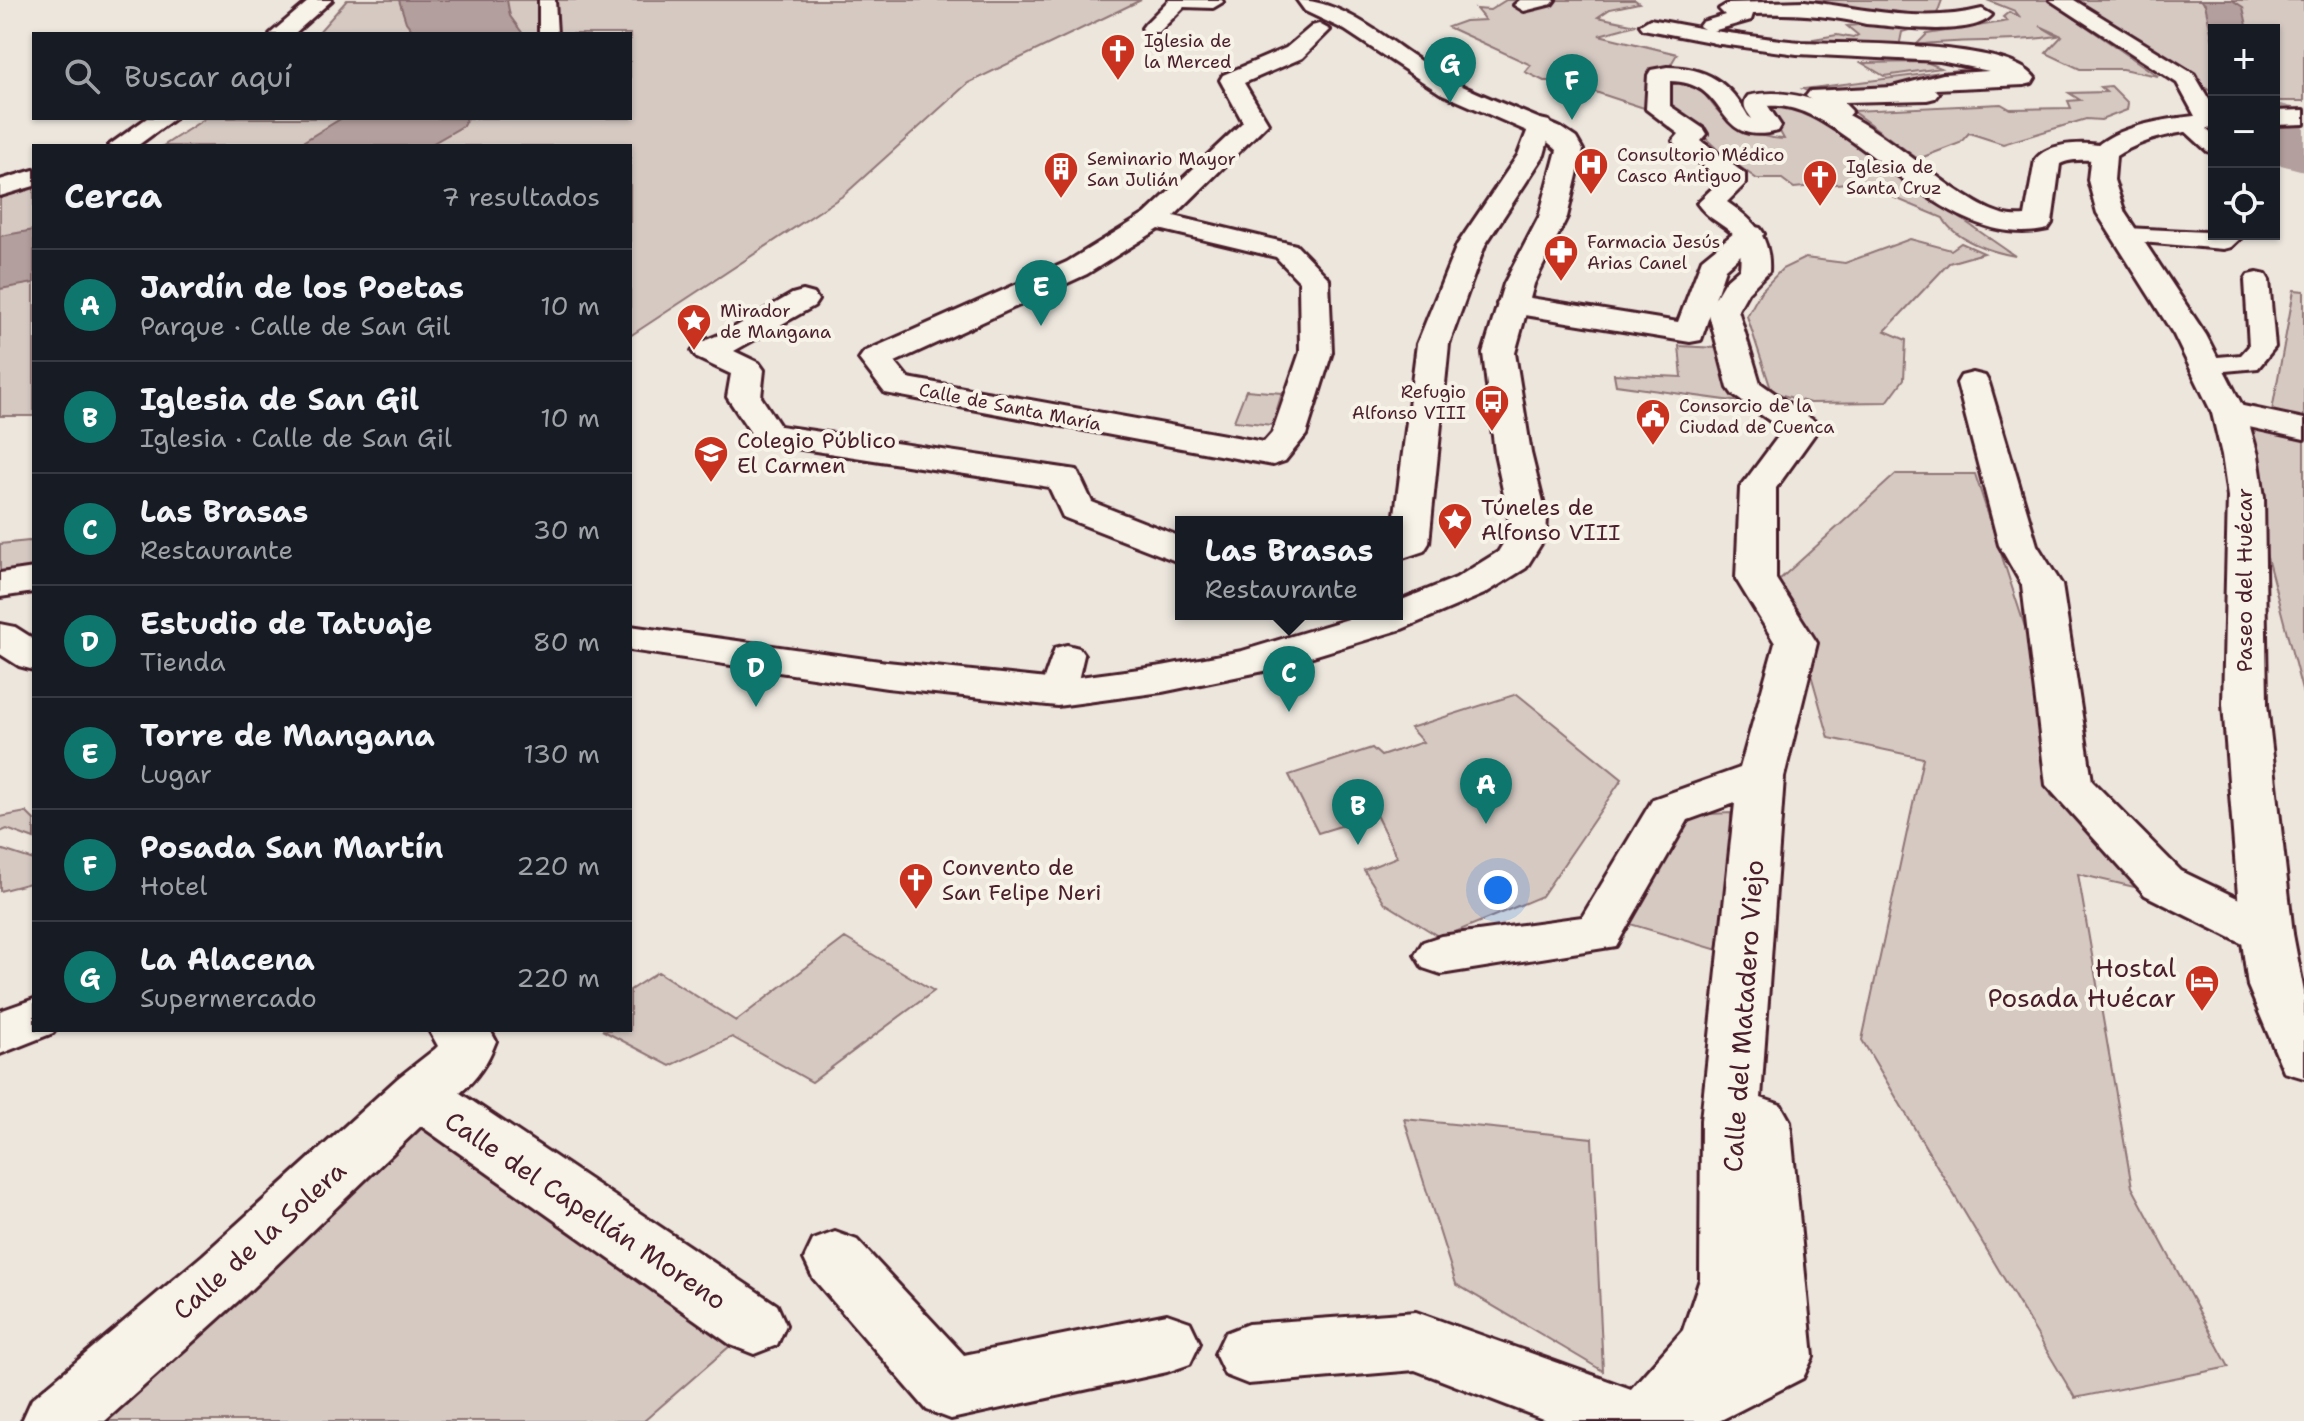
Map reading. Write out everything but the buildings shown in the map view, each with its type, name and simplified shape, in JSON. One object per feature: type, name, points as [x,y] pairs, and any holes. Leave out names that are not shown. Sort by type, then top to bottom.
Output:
[{"type":"street","points":[[283,32],[322,0]]},
{"type":"street","points":[[1512,304],[1690,333],[1712,265],[1750,234],[1710,203],[1732,184],[1732,174],[1685,141],[1695,134],[1658,109],[1659,75],[1675,72],[1693,77],[1722,93],[1738,120],[1747,126],[1769,126],[1756,108],[1756,101],[1765,98],[1792,101],[1831,115],[1974,214],[2017,225],[2038,223],[2048,160],[2062,153],[2104,153],[2126,140],[2207,129],[2186,79],[2060,0]]},
{"type":"street","points":[[1152,28],[1179,1],[1213,2]]},
{"type":"street","points":[[1313,15],[1312,7],[1352,26],[1448,88],[1540,126],[1567,143],[1569,160],[1553,217],[1512,304],[1499,353],[1513,453],[1528,518],[1527,536],[1512,560],[1484,578],[1431,604],[1403,614]]},
{"type":"street","points":[[1688,32],[1744,16],[1729,9],[1805,7],[1866,15],[1866,18],[1943,21],[1964,21],[1982,15]]},
{"type":"street","name":"Calle de Santa María","points":[[1155,220],[1286,251],[1314,279],[1316,352],[1289,435],[1273,454],[897,386],[875,359],[1077,268],[1155,220],[1256,123],[1231,80],[1294,53],[1313,15]]},
{"type":"street","points":[[1650,25],[1797,48],[1940,54],[2016,70],[2024,78],[1961,78],[1911,87],[1897,93]]},
{"type":"street","points":[[1675,72],[1670,62],[1721,38]]},
{"type":"street","points":[[1831,115],[1840,111],[1818,96],[1946,92]]},
{"type":"street","points":[[2280,121],[2303,119]]},
{"type":"street","points":[[123,144],[160,120]]},
{"type":"street","points":[[1403,546],[1410,543],[1433,344],[1471,245],[1531,155],[1540,126]]},
{"type":"street","name":"Paseo del Huécar","points":[[2104,153],[2101,180],[2104,197],[2190,335],[2229,413],[2246,497],[2245,704],[2267,934],[2275,986],[2304,1057]]},
{"type":"street","points":[[0,188],[32,179]]},
{"type":"street","name":"Calle del Matadero Viejo","points":[[1649,1421],[1711,1346],[1732,1279],[1730,1120],[1761,777],[1796,643],[1756,579],[1758,488],[1802,428],[1745,388],[1723,310],[1736,287],[1754,271],[1758,249],[1750,234]]},
{"type":"street","points":[[803,300],[739,338],[708,351],[748,370],[744,397],[769,435],[1064,478],[1076,509],[1175,549]]},
{"type":"street","points":[[1973,383],[2018,545],[2042,585],[2069,785],[2163,883],[2267,934]]},
{"type":"street","points":[[2229,413],[2304,429]]},
{"type":"street","points":[[0,585],[32,580]]},
{"type":"street","points":[[632,638],[1005,689],[1057,693],[1162,679],[1299,649],[1384,620]]},
{"type":"street","points":[[0,636],[32,656]]},
{"type":"street","points":[[1441,955],[1598,933],[1670,810],[1761,777]]},
{"type":"street","points":[[0,1033],[32,1020]]},
{"type":"street","name":"Calle del Capellán Moreno","points":[[445,1060],[754,1325]]},
{"type":"street","name":"Calle de la Solera","points":[[56,1421],[225,1274],[445,1060]]},
{"type":"street","name":"Calle del Matadero Viejo","points":[[1649,1421],[1780,1357],[1761,1121]]},
{"type":"street","points":[[835,1259],[951,1388],[1167,1343]]},
{"type":"street","points":[[1248,1354],[1416,1341],[1631,1421]]},
{"type":"lane","points":[[547,0],[548,32]]},
{"type":"lane","points":[[2126,235],[2226,240]]},
{"type":"lane","points":[[2203,365],[2249,362],[2262,347],[2257,280]]},
{"type":"lane","points":[[1057,693],[1067,655]]},
{"type":"shaded area","points":[[347,0],[1141,0],[968,83],[844,195],[632,335],[632,144],[166,144],[203,120],[632,120],[632,32],[319,32]]},
{"type":"shaded area","points":[[399,0],[507,0],[510,16],[522,32],[414,32],[406,22]]},
{"type":"shaded area","points":[[1506,0],[1635,0],[1639,3],[1610,9],[1598,17],[1636,25],[1599,35],[1677,54],[1664,76],[1679,78],[1697,87],[1730,122],[1749,131],[1784,139],[1766,106],[1783,104],[1807,112],[2015,256],[1974,244],[1956,233],[1943,218],[1857,182],[1794,188],[1782,179],[1757,179],[1722,154],[1672,106],[1663,79],[1647,109],[1562,81],[1544,81],[1525,72],[1531,65],[1448,27],[1465,21],[1485,20],[1476,9],[1490,10]]},
{"type":"shaded area","points":[[1785,0],[1942,0],[1935,19],[1795,5]]},
{"type":"shaded area","points":[[1987,0],[2048,0],[2158,76],[2122,69],[2080,69],[2046,53],[2062,36],[2040,26],[2057,36],[1916,45],[1927,34],[2008,21],[2003,17],[2009,12],[2019,16],[2015,11]]},
{"type":"shaded area","points":[[2072,0],[2304,0],[2304,101],[2280,101],[2280,24],[2208,24],[2208,89],[2127,42]]},
{"type":"shaded area","points":[[2200,0],[2232,0],[2243,7],[2247,24],[2209,24],[2205,4]]},
{"type":"shaded area","points":[[1919,24],[1902,32],[1899,47],[1815,46],[1813,39],[1837,35],[1853,38],[1858,35],[1847,26]]},
{"type":"shaded area","points":[[1899,52],[2016,70],[1815,95],[1803,89],[1966,69],[1955,63]]},
{"type":"shaded area","points":[[1926,62],[1941,68],[1884,76],[1862,63]]},
{"type":"shaded area","points":[[2111,86],[2128,103],[2127,110],[2101,120],[2086,119],[2003,144],[1969,133],[1960,143],[1918,159],[1852,111],[2001,104],[2010,109],[2071,108],[2068,101],[2080,100],[2069,93],[2106,92],[2100,87]]},
{"type":"shaded area","points":[[339,120],[466,120],[463,126],[432,144],[299,144]]},
{"type":"shaded area","points":[[32,185],[32,416],[0,416],[0,193]]},
{"type":"shaded area","points":[[32,230],[32,283],[0,289],[0,236]]},
{"type":"shaded area","points":[[1910,239],[1951,250],[1961,243],[1984,253],[1949,263],[1885,331],[1906,340],[1904,379],[1887,402],[1810,403],[1772,392],[1747,316],[1761,291],[1782,269],[1805,258],[1845,263]]},
{"type":"shaded area","points":[[2294,290],[2304,291],[2304,698],[2229,413],[2270,422]]},
{"type":"shaded area","points":[[1679,346],[1717,348],[1724,374],[1755,404],[1616,385],[1614,374],[1682,377]]},
{"type":"shaded area","points":[[1246,390],[1282,393],[1272,425],[1234,421]]},
{"type":"shaded area","points":[[1896,474],[1975,474],[2039,670],[2051,795],[2156,892],[2078,874],[2132,1187],[2229,1367],[2075,1398],[1862,1040],[1923,758],[1829,738],[1795,618],[1779,580]]},
{"type":"shaded area","points":[[32,542],[32,575],[0,579],[0,544]]},
{"type":"shaded area","points":[[1517,694],[1622,779],[1542,896],[1441,938],[1385,903],[1364,870],[1397,857],[1376,815],[1318,833],[1289,775],[1372,748],[1381,756],[1423,742],[1410,728]]},
{"type":"shaded area","points":[[26,812],[32,818],[32,838],[7,829],[0,832],[0,817]]},
{"type":"shaded area","points":[[1731,813],[1731,954],[1630,924],[1688,815]]},
{"type":"shaded area","points":[[0,849],[32,859],[32,883],[0,891]]},
{"type":"shaded area","points":[[845,938],[934,991],[812,1082],[732,1037],[670,1066],[606,1032],[632,1032],[632,989],[658,972],[736,1021]]},
{"type":"shaded area","points":[[418,1094],[754,1325],[644,1421],[56,1421]]},
{"type":"shaded area","points":[[1404,1119],[1592,1138],[1603,1371],[1456,1284]]},
{"type":"waterway","points":[[2280,127],[2304,151]]},
{"type":"place","name":"Iglesia de la Merced","points":[[1118,82]]},
{"type":"place","name":"La Alacena","points":[[1450,103]]},
{"type":"place","name":"Posada San Martín","points":[[1572,120]]},
{"type":"place","name":"Consultorio Médico Casco Antiguo","points":[[1591,196]]},
{"type":"place","name":"Seminario Mayor San Julián","points":[[1061,200]]},
{"type":"place","name":"Iglesia de Santa Cruz","points":[[1820,208]]},
{"type":"place","name":"Farmacia Jesús Arias Canel","points":[[1561,283]]},
{"type":"place","name":"Torre de Mangana","points":[[1041,326]]},
{"type":"place","name":"Mirador de Mangana","points":[[694,352]]},
{"type":"place","name":"Refugio Alfonso VIII","points":[[1492,433]]},
{"type":"place","name":"Consorcio de la Ciudad de Cuenca","points":[[1653,447]]},
{"type":"place","name":"Colegio Público El Carmen","points":[[711,484]]},
{"type":"place","name":"Túneles de Alfonso VIII","points":[[1455,551]]},
{"type":"place","name":"Estudio de Tatuaje","points":[[756,707]]},
{"type":"place","name":"Las Brasas","points":[[1289,712]]},
{"type":"place","name":"Jardín de los Poetas","points":[[1486,824]]},
{"type":"place","name":"Iglesia de San Gil","points":[[1358,845]]},
{"type":"place","name":"Convento de San Felipe Neri","points":[[916,911]]},
{"type":"place","name":"Hostal Posada Huécar","points":[[2202,1013]]}]
